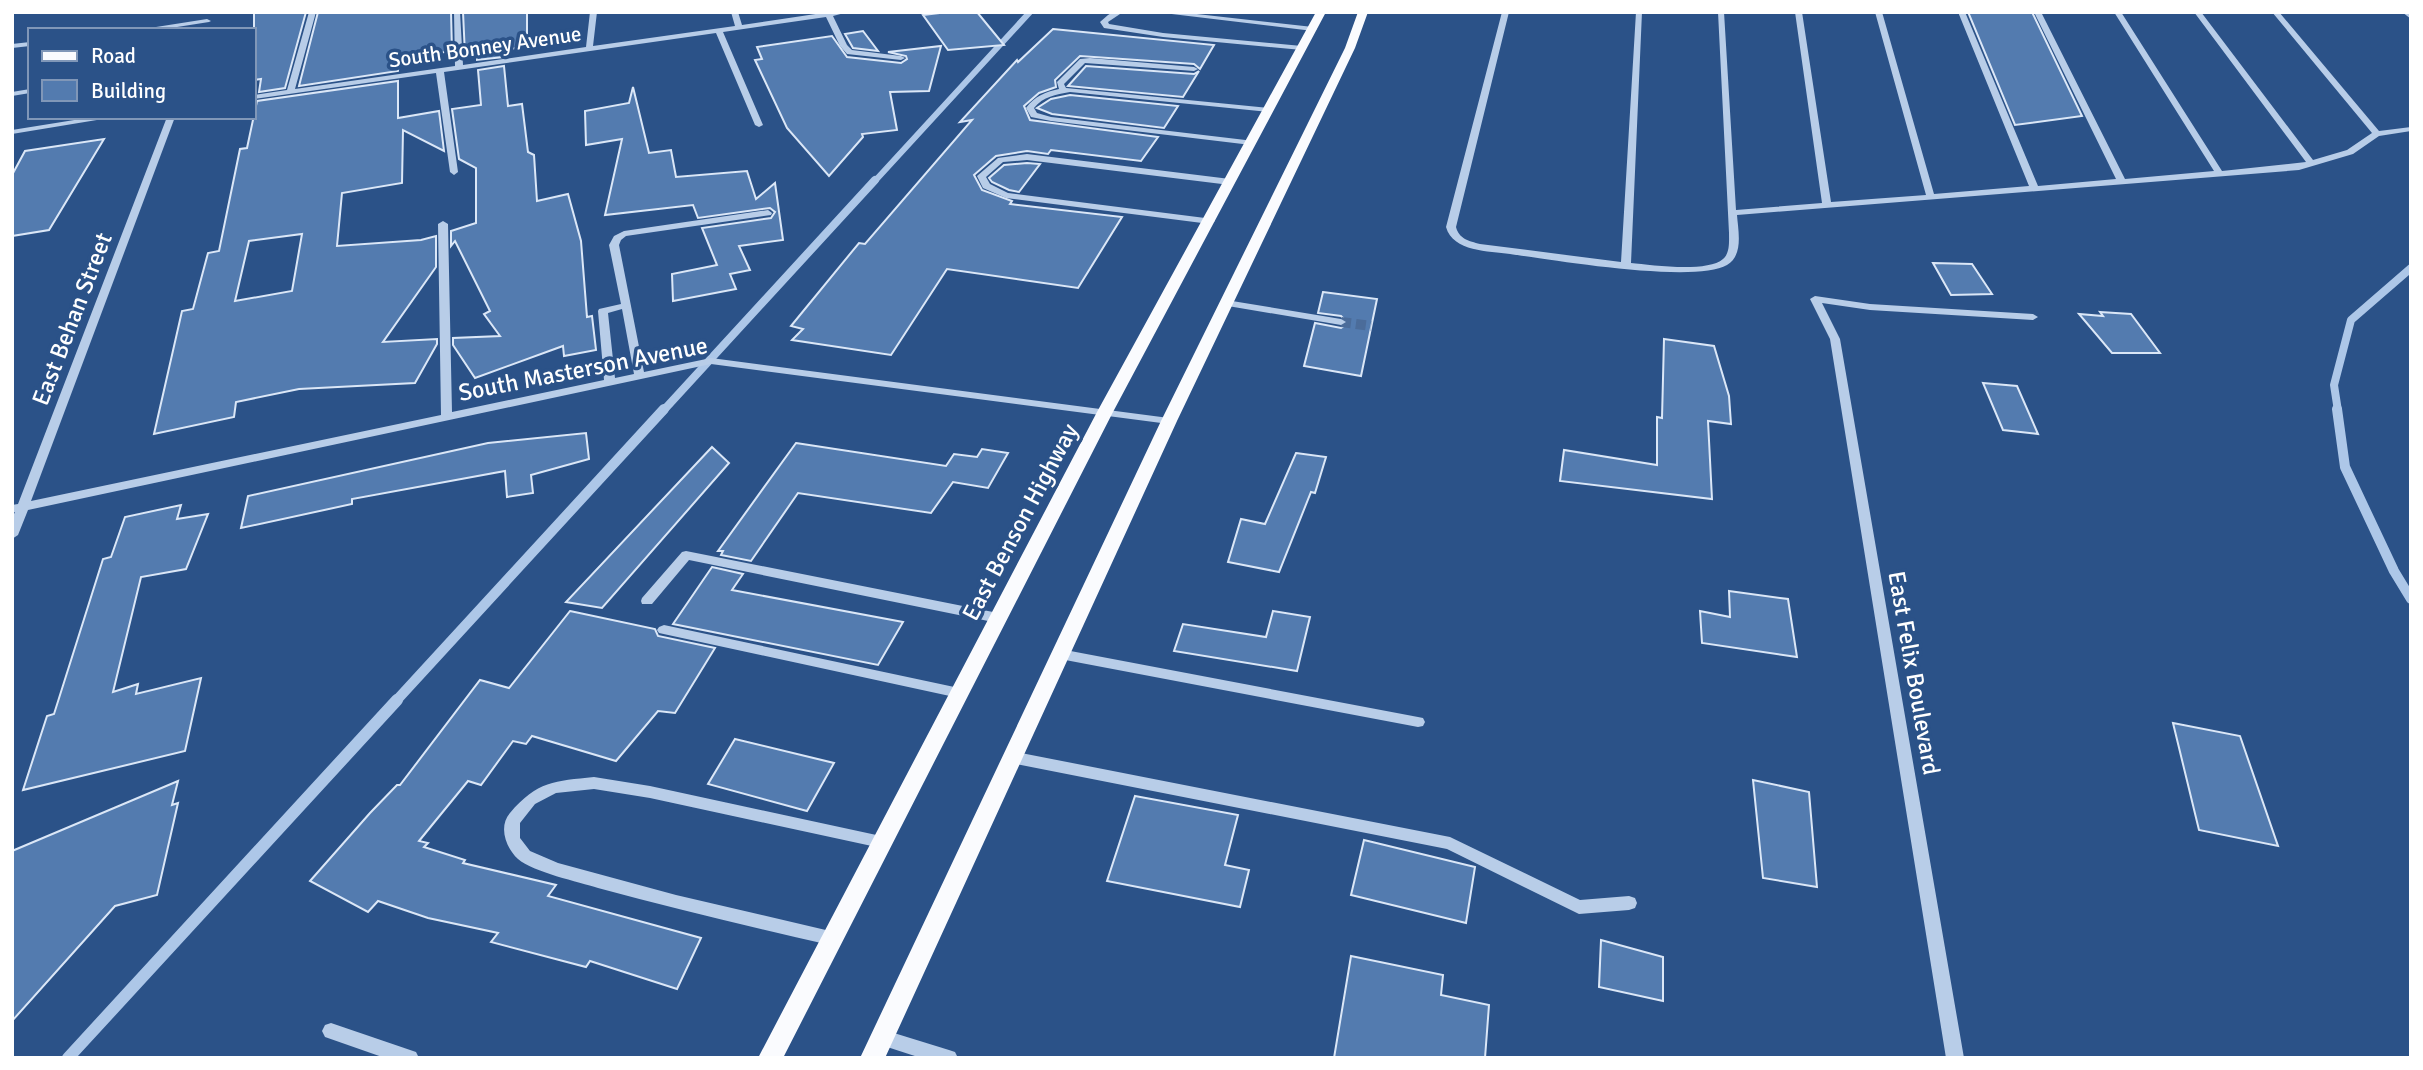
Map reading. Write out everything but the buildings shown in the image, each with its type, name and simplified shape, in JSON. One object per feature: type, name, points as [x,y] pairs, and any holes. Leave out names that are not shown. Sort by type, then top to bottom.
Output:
[{"type":"main road","name":"East Benson Highway","points":[[770,1058],[1105,412],[1321,12]]},
{"type":"main road","points":[[872,1058],[1169,421],[1350,48],[1363,12]]},
{"type":"street","points":[[205,28],[210,12]]},
{"type":"street","points":[[290,92],[313,12]]},
{"type":"street","points":[[589,50],[594,12]]},
{"type":"street","points":[[734,12],[739,28]]},
{"type":"street","name":"South Bonney Avenue","points":[[256,97],[845,12]]},
{"type":"street","points":[[1120,12],[1104,22],[1107,26],[1151,34],[1303,48]]},
{"type":"street","points":[[1158,12],[1313,29]]},
{"type":"street","points":[[1626,264],[1639,12]]},
{"type":"street","points":[[1721,12],[1732,213]]},
{"type":"street","points":[[1798,12],[1827,206]]},
{"type":"street","points":[[1878,12],[1931,198]]},
{"type":"street","points":[[1961,12],[2035,189]]},
{"type":"street","points":[[2038,12],[2122,182]]},
{"type":"street","points":[[2117,12],[2220,174]]},
{"type":"street","points":[[2197,12],[2312,164]]},
{"type":"street","points":[[2405,12],[2411,17]]},
{"type":"street","points":[[829,15],[844,46],[850,52],[901,58]]},
{"type":"street","points":[[719,31],[759,125]]},
{"type":"street","points":[[1064,91],[1060,85],[1083,61],[1102,59],[1194,69]]},
{"type":"street","points":[[440,71],[454,172]]},
{"type":"street","points":[[1251,143],[1051,119],[1034,115],[1030,108],[1035,100],[1064,91],[1269,110]]},
{"type":"street","points":[[12,132],[98,119]]},
{"type":"street","name":"East Behan Street","points":[[12,535],[18,508],[170,119]]},
{"type":"street","points":[[2377,134],[2411,129]]},
{"type":"street","points":[[1209,220],[1006,195],[986,187],[981,176],[1001,160],[1027,157],[1230,182]]},
{"type":"street","points":[[640,377],[614,245],[617,238],[624,234],[768,213]]},
{"type":"street","points":[[443,225],[447,417]]},
{"type":"street","name":"East Felix Boulevard","points":[[1955,1058],[1835,339],[1815,299],[1870,307],[2033,317]]},
{"type":"street","points":[[1226,303],[1341,322]]},
{"type":"street","points":[[610,383],[603,311],[627,305]]},
{"type":"street","name":"South Masterson Avenue","points":[[18,508],[712,361],[1169,421]]},
{"type":"street","points":[[647,601],[686,555],[998,618]]},
{"type":"street","points":[[664,630],[959,693]]},
{"type":"street","points":[[1059,654],[1418,722]]},
{"type":"street","points":[[1011,757],[1450,843],[1579,907],[1629,903]]},
{"type":"street","points":[[830,939],[555,869],[525,856],[512,840],[512,821],[530,800],[554,787],[594,783],[650,792],[881,842]]},
{"type":"street","points":[[331,1031],[410,1058]]},
{"type":"street","points":[[881,1037],[949,1058]]},
{"type":"lane","points":[[457,12],[459,68]]},
{"type":"lane","points":[[1506,12],[1451,227],[1453,236],[1464,243],[1480,247],[1685,270],[1722,265],[1734,250],[1732,213],[2220,174],[2312,164],[2350,152],[2377,134],[2275,12]]},
{"type":"lane","points":[[154,28],[207,21]]},
{"type":"waterway","points":[[874,182],[1030,12]]},
{"type":"waterway","points":[[663,411],[875,180]]},
{"type":"waterway","points":[[2338,411],[2334,385],[2351,320],[2411,268]]},
{"type":"waterway","points":[[395,702],[664,409]]},
{"type":"waterway","points":[[2337,409],[2345,467],[2394,571],[2411,599]]},
{"type":"waterway","points":[[68,1058],[397,700]]},
{"type":"tunnel","points":[[1341,322],[1371,326]]}]
